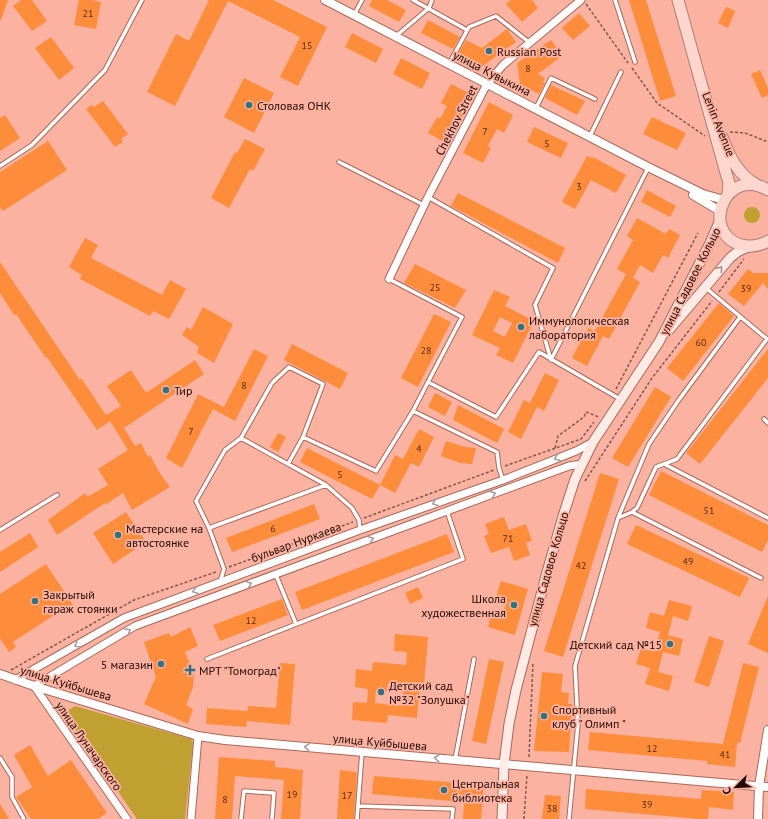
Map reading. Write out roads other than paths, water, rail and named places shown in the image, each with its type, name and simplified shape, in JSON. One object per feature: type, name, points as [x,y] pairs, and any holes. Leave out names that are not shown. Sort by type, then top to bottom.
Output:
[{"type":"main road","name":"Lenin Avenue","points":[[678,0],[729,183],[723,206]]},
{"type":"main road","name":"Lenin Avenue","points":[[700,77],[724,144],[734,162],[740,172],[748,180],[764,187]]},
{"type":"main road","points":[[764,187],[751,184],[738,187],[723,206],[722,228],[732,240],[738,244],[753,246],[767,243]]},
{"type":"main road","name":"улица Садовое Кольцо","points":[[659,342],[710,243],[723,206]]},
{"type":"main road","name":"улица Садовое Кольцо","points":[[502,819],[504,764],[509,724],[529,637],[564,513],[582,464],[617,397],[659,342],[730,258],[744,248],[753,246]]},
{"type":"street","name":"улица Кувыкина","points":[[325,0],[703,194],[723,206]]},
{"type":"street","name":"Chekhov Street","points":[[389,279],[428,197],[487,84],[503,65],[582,0]]},
{"type":"street","name":"бульвар Нуркаева","points":[[15,680],[124,618],[360,530],[503,480],[576,451],[593,442]]},
{"type":"street","name":"бульвар Нуркаева","points":[[34,686],[135,626],[569,466],[582,464]]},
{"type":"street","name":"улица Куйбышева","points":[[0,674],[34,686],[198,736],[225,740],[768,787]]},
{"type":"street","name":"улица Луначарского","points":[[34,686],[127,819]]},
{"type":"street","points":[[758,819],[759,786],[768,730]]},
{"type":"street","points":[[191,819],[198,736]]},
{"type":"lane","points":[[0,166],[32,145],[105,70],[142,0]]},
{"type":"lane","points":[[354,15],[362,0]]},
{"type":"lane","points":[[413,0],[467,30]]},
{"type":"lane","points":[[396,36],[429,8],[432,0]]},
{"type":"lane","points":[[615,0],[635,62]]},
{"type":"lane","points":[[449,64],[469,27],[496,16],[530,43]]},
{"type":"lane","points":[[590,137],[621,72]]},
{"type":"lane","points":[[536,109],[551,78],[595,99]]},
{"type":"lane","points":[[339,162],[424,205]]},
{"type":"lane","points":[[551,360],[648,167]]},
{"type":"lane","points":[[428,197],[553,268],[535,305],[551,360]]},
{"type":"lane","points":[[303,437],[376,471],[413,410],[462,317],[389,279]]},
{"type":"lane","points":[[618,518],[632,512],[637,508],[656,467],[677,459],[767,339],[705,287]]},
{"type":"lane","points":[[569,819],[578,724],[575,666],[618,518],[650,444],[678,401],[740,317]]},
{"type":"lane","points":[[428,382],[496,417],[539,352],[617,397]]},
{"type":"lane","points":[[220,582],[224,569],[209,528],[196,500],[225,450],[241,438],[272,383],[289,367],[323,384],[303,437],[288,464]]},
{"type":"lane","points":[[413,410],[497,452],[499,468],[503,480]]},
{"type":"lane","points":[[764,419],[768,423]]},
{"type":"lane","points":[[241,438],[326,485],[352,508],[359,520],[360,530]]},
{"type":"lane","points":[[664,464],[768,518]]},
{"type":"lane","points":[[209,528],[326,485]]},
{"type":"lane","points":[[0,530],[57,495]]},
{"type":"lane","points":[[207,659],[463,559],[447,511]]},
{"type":"lane","points":[[632,512],[761,578]]},
{"type":"lane","points":[[276,575],[296,624]]},
{"type":"lane","points":[[454,760],[474,659]]},
{"type":"lane","points":[[357,819],[362,752]]},
{"type":"lane","points":[[0,758],[12,778],[12,797],[24,819]]},
{"type":"lane","points":[[241,819],[244,791],[274,793],[272,819]]},
{"type":"lane","points":[[358,806],[453,809],[452,819]]},
{"type":"place","name":"Russian Post","points":[[489,51]]},
{"type":"place","name":"Столовая ОНК","points":[[249,105]]},
{"type":"place","name":"Иммунологическая лаборатория","points":[[521,327]]},
{"type":"place","name":"Тир","points":[[166,390]]},
{"type":"place","name":"Мастерские на автостоянке","points":[[118,535]]},
{"type":"place","name":"Закрытый гараж стоянки","points":[[35,601]]},
{"type":"place","name":"Школа художественная","points":[[514,605]]},
{"type":"place","name":"Детский сад №15","points":[[670,644]]},
{"type":"place","name":"5 магазин","points":[[161,664]]},
{"type":"place","name":"МРТ \"Томоград\"","points":[[190,670]]},
{"type":"place","name":"Детский сад №32 \"Золушка\"","points":[[381,692]]},
{"type":"place","name":"Спортивный клуб \" Олимп \"","points":[[544,716]]},
{"type":"place","name":"Центральная библиотека","points":[[444,790]]}]
